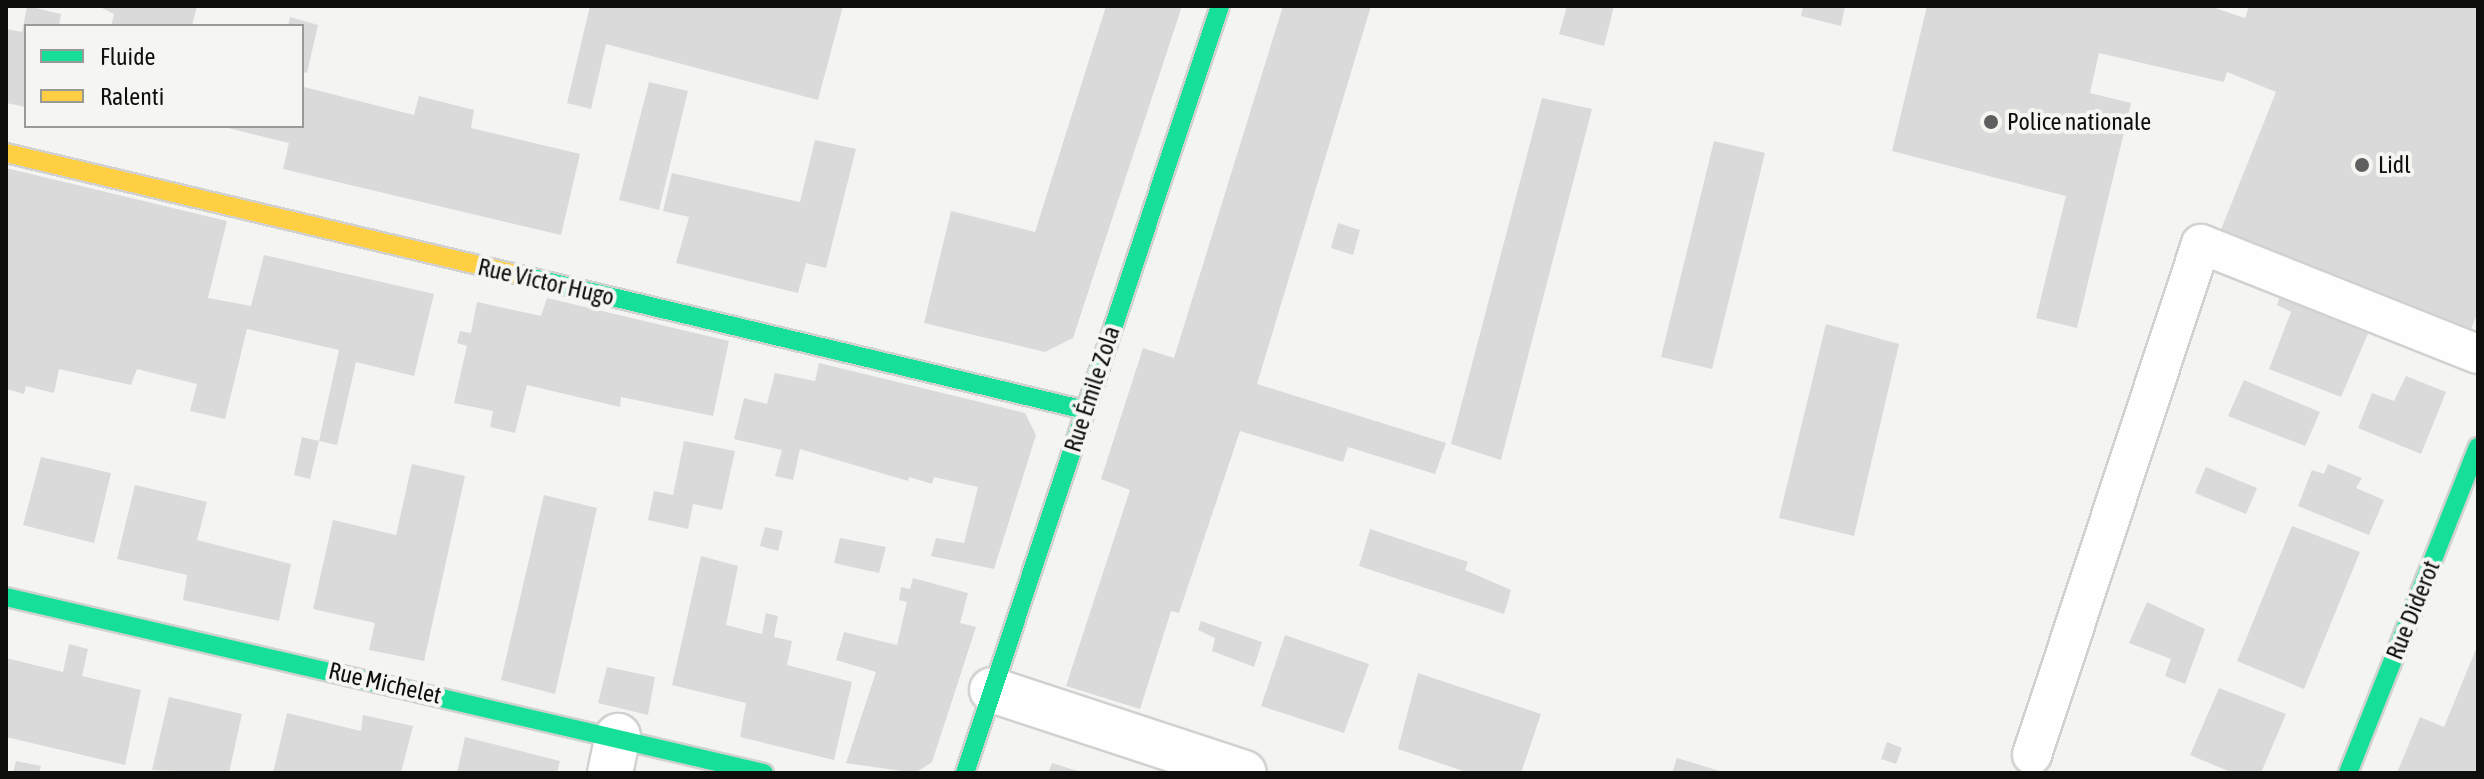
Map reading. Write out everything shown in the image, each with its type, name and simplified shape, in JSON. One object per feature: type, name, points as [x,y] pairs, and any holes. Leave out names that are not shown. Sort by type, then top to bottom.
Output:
[{"type":"street","name":"Rue Émile Zola","points":[[965,773],[1220,6]]},
{"type":"street","name":"Rue Victor Hugo","points":[[6,153],[1085,410]]},
{"type":"street","name":"Rue Diderot","points":[[2348,773],[2478,447]]},
{"type":"street","name":"Rue Michelet","points":[[6,597],[614,754],[764,773]]},
{"type":"street","points":[[992,690],[1244,773]]},
{"type":"lane","points":[[2032,755],[2201,244],[2478,354]]},
{"type":"building","points":[[27,6],[61,14],[59,24],[24,24],[24,107],[6,103],[6,29],[22,32]]},
{"type":"building","points":[[98,6],[197,6],[192,24],[112,24],[114,14]]},
{"type":"building","points":[[590,6],[843,6],[818,100],[606,44],[591,109],[567,103]]},
{"type":"building","points":[[1106,6],[1182,6],[1073,338],[1045,352],[924,323],[951,211],[1035,232]]},
{"type":"building","points":[[1283,6],[1371,6],[1257,384],[1446,443],[1435,474],[1348,447],[1343,462],[1240,431],[1179,613],[1171,611],[1140,709],[1066,686],[1130,490],[1101,479],[1143,348],[1174,358]]},
{"type":"building","points":[[1567,6],[1614,6],[1604,46],[1559,34]]},
{"type":"building","points":[[1803,6],[1845,6],[1841,26],[1801,16]]},
{"type":"building","points":[[1927,6],[2209,6],[2245,18],[2249,6],[2478,6],[2478,311],[2468,337],[2218,237],[2276,92],[2227,72],[2224,82],[2099,53],[2090,93],[2131,103],[2077,328],[2036,318],[2066,196],[1892,151]]},
{"type":"building","points":[[290,17],[318,25],[307,73],[304,72],[304,24],[288,24]]},
{"type":"building","points":[[649,82],[688,91],[659,210],[619,200]]},
{"type":"building","points":[[304,87],[414,115],[419,96],[474,110],[471,128],[580,154],[561,235],[283,169],[289,143],[228,128],[304,128]]},
{"type":"building","points":[[1542,98],[1592,109],[1501,460],[1451,444]]},
{"type":"building","points":[[815,140],[856,149],[826,268],[806,263],[798,293],[676,263],[689,217],[663,211],[672,173],[800,202]]},
{"type":"building","points":[[1714,141],[1765,153],[1712,369],[1661,357]]},
{"type":"building","points":[[6,168],[227,221],[208,298],[251,306],[264,255],[434,294],[414,376],[356,362],[337,445],[319,441],[339,350],[247,329],[225,419],[190,411],[197,384],[137,369],[131,385],[59,369],[54,393],[26,386],[24,394],[6,389]]},
{"type":"building","points":[[1338,223],[1360,230],[1353,255],[1331,248]]},
{"type":"building","points":[[2281,294],[2370,329],[2341,397],[2269,369],[2291,312],[2277,305]]},
{"type":"building","points":[[547,298],[729,341],[713,416],[621,397],[620,407],[527,385],[515,433],[490,427],[493,411],[454,403],[467,346],[457,343],[460,331],[471,333],[477,302],[541,316]]},
{"type":"building","points":[[1826,324],[1899,344],[1854,536],[1779,518]]},
{"type":"building","points":[[819,363],[1025,413],[1036,435],[994,569],[931,556],[936,538],[964,543],[978,487],[934,477],[932,484],[909,477],[908,481],[800,449],[793,480],[775,476],[782,450],[734,439],[744,398],[767,404],[775,373],[815,381]]},
{"type":"building","points":[[2406,376],[2446,392],[2421,454],[2358,428],[2372,393],[2394,401]]},
{"type":"building","points":[[2244,380],[2320,412],[2305,446],[2228,416]]},
{"type":"building","points":[[302,437],[319,441],[310,479],[294,475]]},
{"type":"building","points":[[684,441],[735,451],[722,510],[693,504],[688,529],[648,520],[654,491],[673,495]]},
{"type":"building","points":[[41,457],[111,473],[94,543],[23,525]]},
{"type":"building","points":[[412,464],[465,476],[424,661],[369,650],[375,623],[313,609],[333,520],[396,535]]},
{"type":"building","points":[[2328,464],[2362,478],[2356,488],[2384,500],[2369,535],[2298,506],[2312,470],[2324,474]]},
{"type":"building","points":[[2206,467],[2257,488],[2246,514],[2195,493]]},
{"type":"building","points":[[135,485],[207,502],[197,540],[291,564],[279,621],[183,600],[187,575],[117,559]]},
{"type":"building","points":[[544,495],[597,508],[555,694],[501,680]]},
{"type":"building","points":[[2292,526],[2360,552],[2304,689],[2237,661]]},
{"type":"building","points":[[765,527],[783,531],[778,551],[760,546]]},
{"type":"building","points":[[1370,529],[1468,562],[1465,570],[1511,590],[1504,614],[1359,566]]},
{"type":"building","points":[[840,538],[886,547],[879,573],[834,563]]},
{"type":"building","points":[[701,556],[738,566],[726,625],[762,634],[766,613],[778,616],[774,637],[792,641],[787,665],[852,682],[834,760],[740,737],[746,703],[672,685]]},
{"type":"building","points":[[913,578],[968,593],[960,623],[976,627],[932,762],[915,773],[846,763],[876,672],[836,660],[844,632],[897,645],[907,602],[899,600],[901,587],[910,589]]},
{"type":"building","points":[[2147,602],[2205,629],[2185,684],[2165,676],[2171,659],[2129,643]]},
{"type":"building","points":[[1201,621],[1262,642],[1254,667],[1212,651],[1215,638],[1198,630]]},
{"type":"building","points":[[1285,635],[1369,664],[1344,733],[1261,706]]},
{"type":"building","points":[[69,644],[88,649],[82,676],[141,690],[125,765],[6,737],[6,658],[63,672]]},
{"type":"building","points":[[2478,644],[2478,773],[2397,773],[2420,717],[2444,727]]},
{"type":"building","points":[[607,667],[655,677],[648,715],[598,703]]},
{"type":"building","points":[[1418,673],[1541,714],[1521,773],[1469,773],[1398,749]]},
{"type":"building","points":[[2219,688],[2286,714],[2261,773],[2233,773],[2190,755]]},
{"type":"building","points":[[169,697],[242,714],[229,773],[152,770]]},
{"type":"building","points":[[287,713],[361,731],[363,715],[413,726],[401,773],[273,773]]},
{"type":"building","points":[[465,737],[560,761],[557,773],[457,773]]},
{"type":"building","points":[[1887,742],[1902,748],[1896,764],[1881,759]]},
{"type":"building","points":[[1677,758],[1723,772],[1672,773]]},
{"type":"building","points":[[16,761],[41,766],[39,773],[13,773]]},
{"type":"building","points":[[1052,763],[1081,772],[1081,773],[1048,773]]},
{"type":"traffic: fast","points":[[965,773],[1220,6]]},
{"type":"traffic: fast","points":[[516,274],[1085,410]]},
{"type":"traffic: fast","points":[[2348,773],[2478,447]]},
{"type":"traffic: fast","points":[[6,597],[764,773]]},
{"type":"traffic: slow","points":[[6,153],[516,274]]},
{"type":"place","name":"Police nationale","points":[[1991,122]]},
{"type":"place","name":"Lidl","points":[[2362,165]]}]
